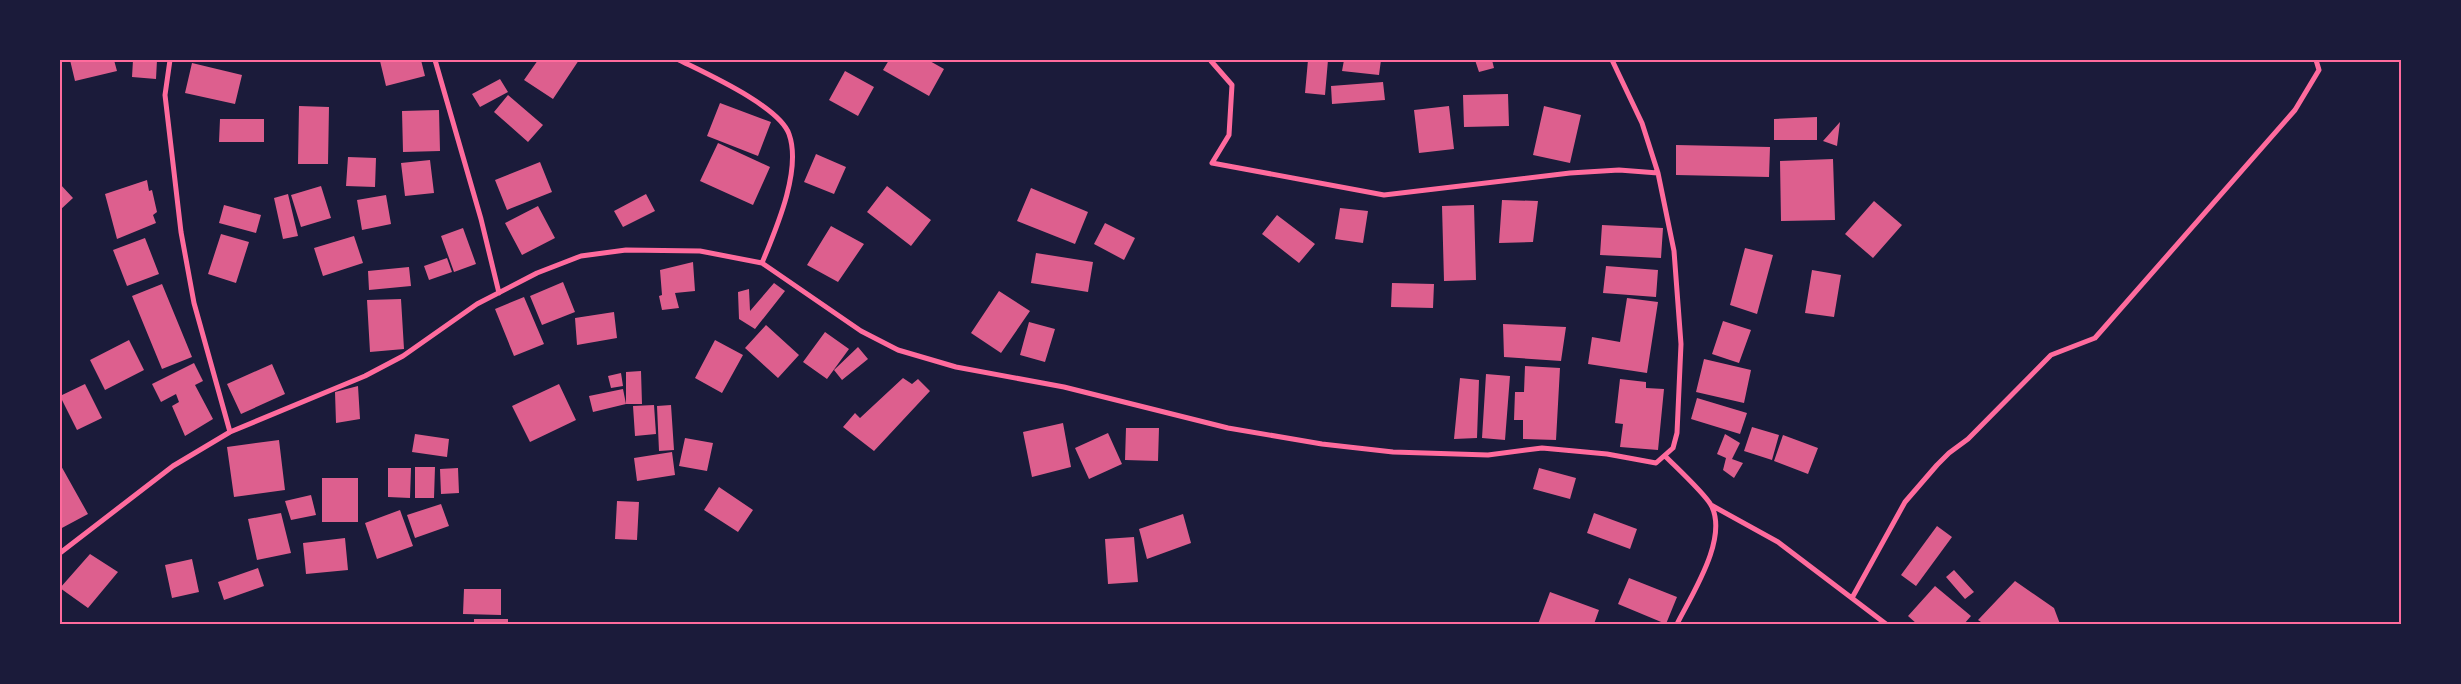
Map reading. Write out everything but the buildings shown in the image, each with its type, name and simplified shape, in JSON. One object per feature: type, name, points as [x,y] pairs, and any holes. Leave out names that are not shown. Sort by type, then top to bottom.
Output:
[{"type":"street","points":[[170,60],[165,95],[181,232],[194,302],[230,432]]},
{"type":"street","points":[[435,60],[481,219],[499,293]]},
{"type":"street","points":[[679,60],[717,78],[766,107],[789,132],[793,154],[785,204],[762,263]]},
{"type":"street","points":[[60,553],[172,466],[230,432],[365,376],[403,356],[477,304],[537,272],[581,256],[626,250],[700,251],[762,263],[862,331],[898,350],[956,366],[1064,387],[1228,428],[1322,444],[1393,452],[1488,454],[1542,448],[1607,454],[1656,463],[1666,457],[1673,448],[1677,433],[1681,344],[1674,251],[1658,173],[1642,123],[1612,60]]},
{"type":"street","points":[[1852,598],[1905,502],[1943,459],[1968,439],[2051,355],[2095,338],[2295,110],[2319,70],[2316,60]]},
{"type":"street","points":[[1211,61],[1232,85],[1230,135],[1212,163],[1384,194],[1570,173],[1619,170],[1658,173]]},
{"type":"street","points":[[1666,457],[1711,505],[1778,542],[1886,624]]},
{"type":"street","points":[[1677,624],[1712,554],[1715,523],[1711,505]]}]
